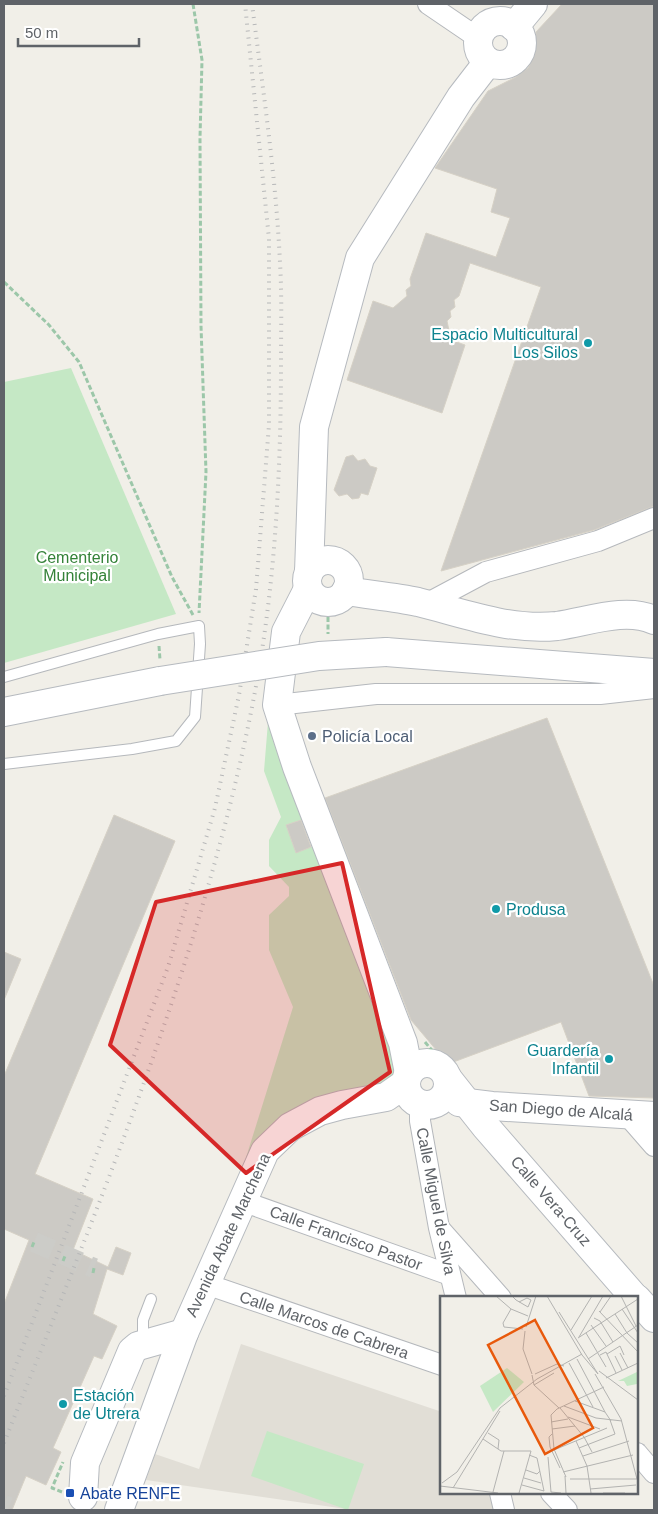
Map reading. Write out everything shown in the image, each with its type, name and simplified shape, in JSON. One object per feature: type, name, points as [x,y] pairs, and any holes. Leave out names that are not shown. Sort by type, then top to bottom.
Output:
[{"type":"street","points":[[329,581],[312,508],[314,426],[360,258],[461,97],[483,50],[484,27],[496,21],[508,23],[514,27],[521,39],[519,53],[515,59],[502,66],[483,50],[428,4]]},
{"type":"street","points":[[514,27],[533,4]]},
{"type":"street","points":[[421,603],[486,572],[598,541],[654,518]]},
{"type":"street","points":[[329,581],[477,618],[521,626],[555,626],[618,616],[644,615],[654,620]]},
{"type":"street","points":[[329,581],[286,632],[277,704],[298,767],[398,1032],[411,1040],[423,1085]]},
{"type":"street","points":[[4,712],[160,672],[328,655],[386,652],[654,673]]},
{"type":"street","points":[[277,704],[376,694],[600,694],[654,688]]},
{"type":"street","name":"San Diego de Alcalá","points":[[423,1085],[468,1103],[654,1116]]},
{"type":"street","name":"Avenida Abate Marchena","points":[[119,1510],[184,1333],[265,1151],[290,1127],[320,1112],[423,1085]]},
{"type":"street","name":"Calle Miguel de Silva","points":[[423,1085],[420,1121],[439,1228],[455,1296]]},
{"type":"street","name":"Calle Vera-Cruz","points":[[468,1103],[486,1128],[632,1296]]},
{"type":"street","points":[[627,1115],[654,1146]]},
{"type":"street","name":"Calle Francisco Pastor","points":[[242,1201],[450,1275]]},
{"type":"street","points":[[439,1228],[499,1296]]},
{"type":"street","name":"Calle Marcos de Cabrera","points":[[206,1284],[440,1364]]},
{"type":"street","points":[[84,1506],[85,1463],[132,1351],[184,1333]]},
{"type":"street","points":[[148,1344],[160,1345],[168,1352],[169,1370]]},
{"type":"street","points":[[638,1454],[654,1473]]},
{"type":"street","points":[[500,1494],[504,1510]]},
{"type":"street","points":[[552,1494],[566,1510]]},
{"type":"lane","points":[[4,677],[158,634],[199,626],[200,644],[195,717],[176,740],[132,749],[4,764]]},
{"type":"lane","points":[[148,1344],[143,1320],[151,1299]]},
{"type":"path","points":[[193,4],[202,60],[200,138],[201,296],[206,472],[199,626]]},
{"type":"path","points":[[4,282],[49,325],[79,362],[172,577],[199,626]]},
{"type":"path","points":[[328,655],[329,581]]},
{"type":"path","points":[[158,634],[160,672]]},
{"type":"path","points":[[423,1085],[424,1041]]},
{"type":"path","points":[[32,1247],[34,1242]]},
{"type":"path","points":[[63,1261],[65,1256]]},
{"type":"path","points":[[93,1273],[94,1268]]},
{"type":"highlighted area","points":[[342,863],[390,1072],[246,1173],[110,1045],[156,902]]},
{"type":"shaded area","points":[[241,1344],[440,1411],[440,1494],[495,1494],[498,1510],[353,1510],[146,1480],[155,1454],[199,1469]]},
{"type":"green space","name":"Cementerio Municipal","points":[[71,368],[176,614],[4,663],[4,382]]},
{"type":"green space","points":[[269,710],[307,818],[286,825],[296,852],[317,845],[401,1078],[285,1115],[258,1139],[244,1164],[293,1007],[269,950],[269,915],[289,896],[289,887],[269,866],[269,840],[281,817],[264,771]]},
{"type":"green space","points":[[267,1431],[364,1464],[348,1510],[251,1476]]},
{"type":"building","name":"Espacio Multicultural Los Silos","points":[[562,4],[654,4],[654,506],[594,530],[441,571],[541,287],[470,263],[459,296],[454,300],[455,307],[450,311],[451,317],[447,321],[451,340],[465,345],[442,413],[347,380],[373,301],[393,308],[407,296],[406,290],[411,286],[410,279],[426,233],[496,257],[510,218],[491,212],[497,189],[435,168],[488,91],[516,77],[528,68],[535,54],[536,32]]},
{"type":"building","points":[[353,455],[358,461],[365,459],[370,466],[377,468],[368,495],[361,493],[359,498],[352,499],[347,494],[339,496],[334,490],[346,457]]},
{"type":"building","name":"Produsa","points":[[547,718],[654,986],[654,1098],[589,1096],[561,1022],[448,1064],[411,1020],[325,798]]},
{"type":"building","points":[[114,815],[175,841],[35,1174],[93,1199],[73,1250],[108,1267],[116,1247],[131,1253],[123,1275],[107,1269],[93,1314],[117,1326],[102,1359],[94,1356],[53,1448],[61,1452],[46,1485],[26,1476],[12,1510],[4,1510],[4,1304],[29,1240],[4,1229],[4,1076]]},
{"type":"building","points":[[301,820],[311,847],[296,853],[286,825]]},
{"type":"building","points":[[4,952],[21,959],[4,1000]]},
{"type":"tunnel","points":[[34,1242],[94,1268]]},
{"type":"tunnel","points":[[4,1505],[9,1507]]},
{"type":"railway","points":[[4,1396],[168,967],[215,808],[239,695],[256,589],[269,425],[269,239],[245,4]]},
{"type":"railway","points":[[4,1443],[112,1170],[178,985],[232,797],[261,660],[272,575],[278,489],[281,403],[281,275],[272,166],[252,4]]},
{"type":"place","name":"Espacio Multicultural Los Silos","points":[[588,343]]},
{"type":"place","name":"Policía Local","points":[[312,736]]},
{"type":"place","name":"Produsa","points":[[496,909]]},
{"type":"place","name":"Guardería Infantil","points":[[609,1059]]},
{"type":"place","name":"Estación de Utrera","points":[[63,1404]]},
{"type":"place","name":"Abate RENFE","points":[[70,1493]]}]
